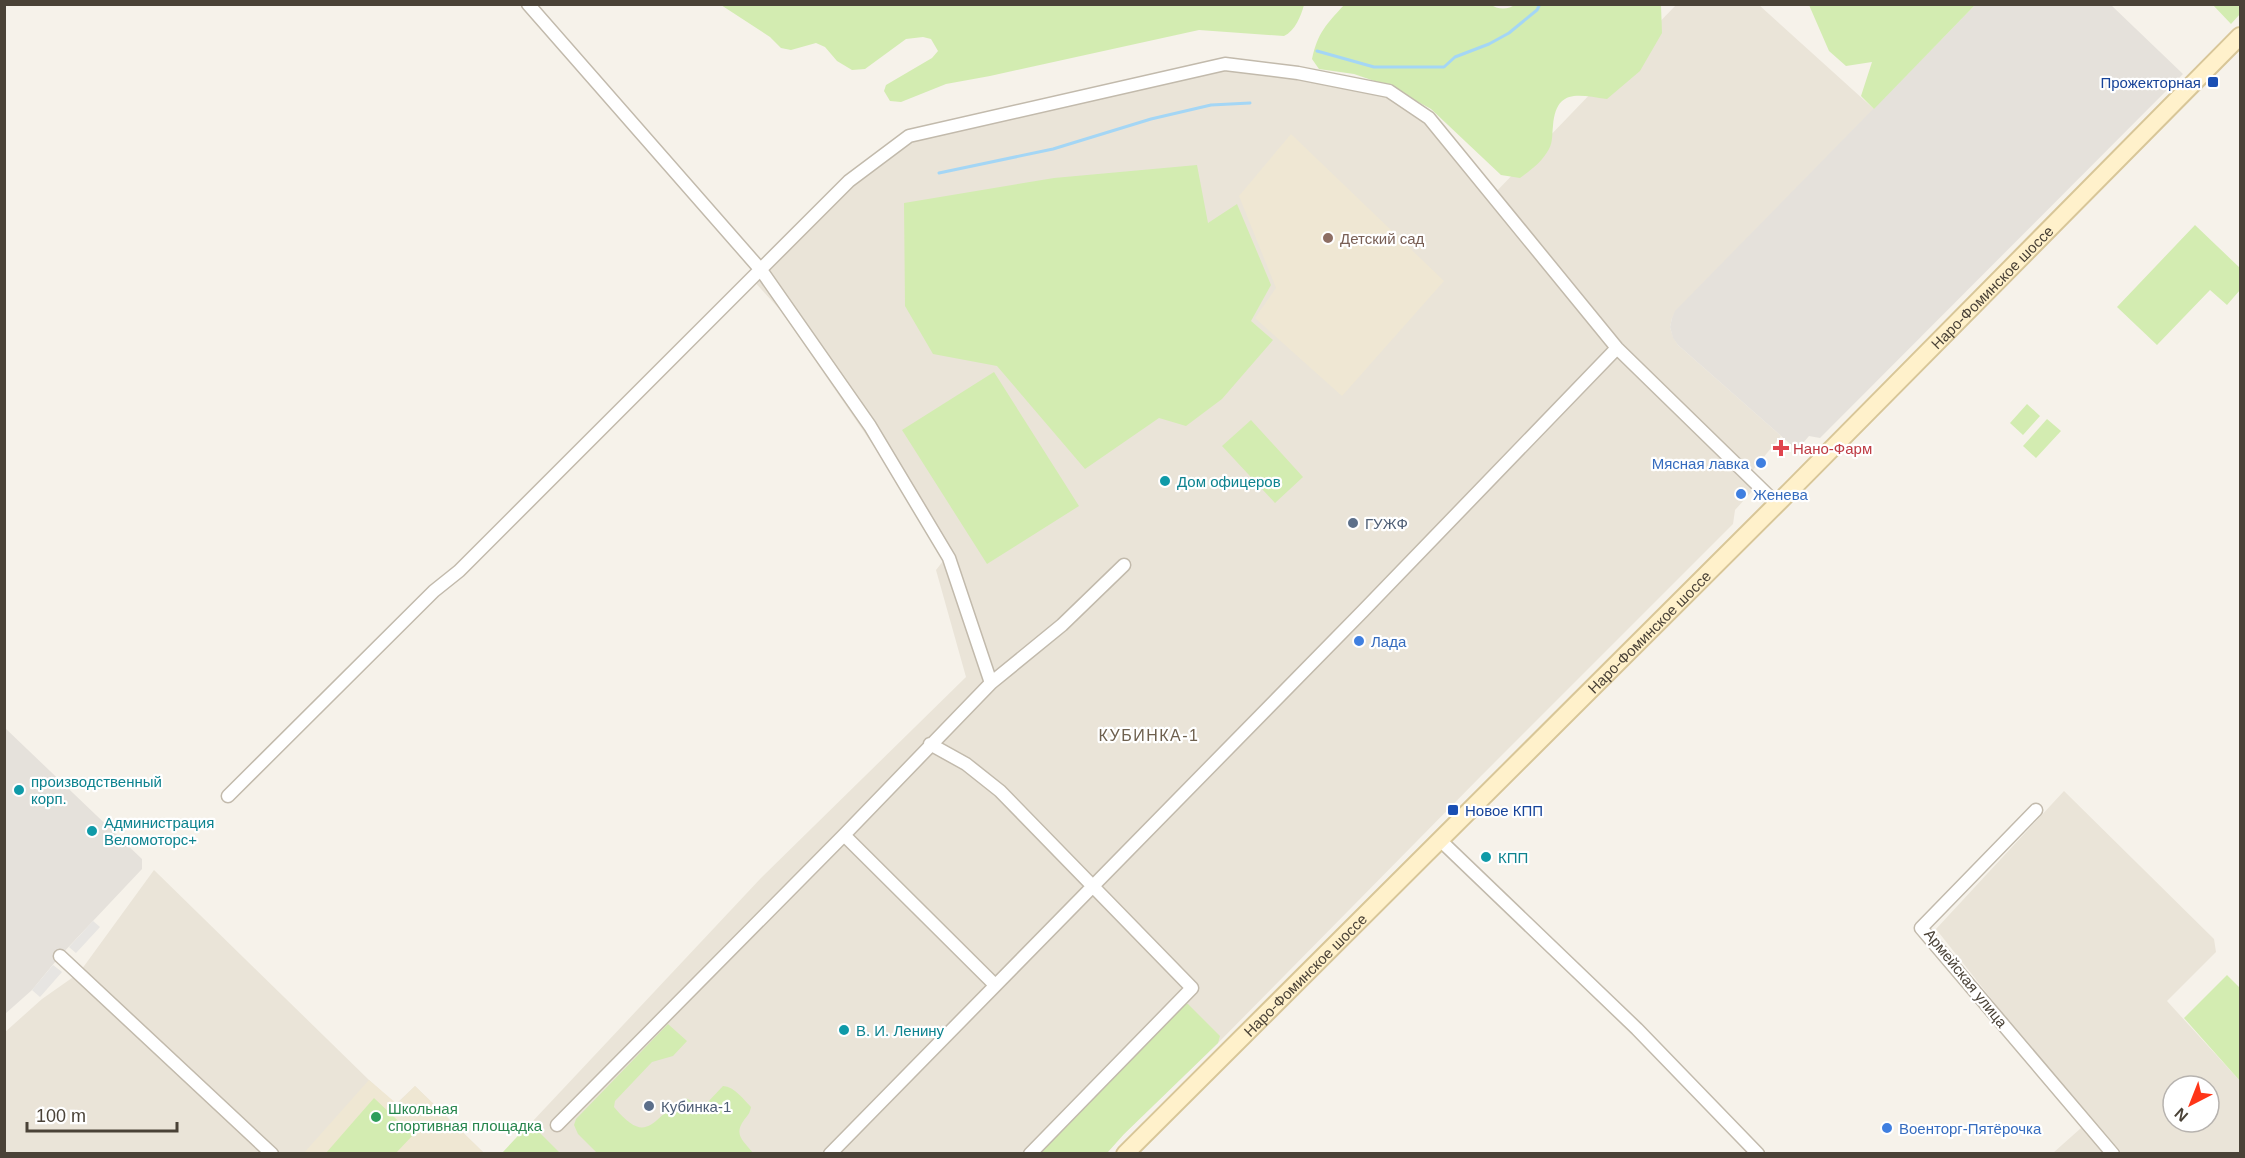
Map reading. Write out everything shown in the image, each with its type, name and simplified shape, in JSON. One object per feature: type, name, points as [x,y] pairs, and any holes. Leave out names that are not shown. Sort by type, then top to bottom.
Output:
[{"type":"main road","name":"Наро-Фоминское шоссе","points":[[1125,1154],[1777,504],[2236,41]]},
{"type":"street","points":[[528,4],[761,270],[870,426],[949,558],[991,683]]},
{"type":"street","points":[[228,796],[434,591],[459,571],[849,181],[909,135],[1225,64],[1298,73],[1389,91],[1429,118],[1617,348],[1777,504]]},
{"type":"street","points":[[830,1154],[1094,887],[1617,348]]},
{"type":"street","points":[[557,1125],[991,683],[1062,625],[1124,566]]},
{"type":"street","points":[[930,744],[966,764],[1000,791],[1192,988],[1030,1154]]},
{"type":"street","name":"Армейская улица","points":[[2036,810],[1922,928],[2113,1154]]},
{"type":"street","points":[[844,835],[995,985]]},
{"type":"street","points":[[1440,840],[1637,1029],[1758,1154]]},
{"type":"street","points":[[60,956],[272,1154]]},
{"type":"shaded area","points":[[1976,4],[2111,5],[2183,74],[1820,438],[1809,436],[1797,450],[1678,345],[1670,327],[1672,318],[1675,311]]},
{"type":"shaded area","name":"Кубинка-1","points":[[1676,5],[1759,5],[1874,109],[1676,311],[1672,318],[1670,327],[1678,345],[1781,436],[1744,481],[1753,490],[1735,510],[1733,524],[1107,1153],[502,1154],[761,878],[966,677],[936,570],[947,556],[781,311],[752,279],[849,181],[909,136],[1225,64],[1389,91],[1429,118],[1493,195]]},
{"type":"shaded area","name":"Детский сад","points":[[1291,134],[1444,281],[1342,396],[1255,318],[1276,288],[1239,196]]},
{"type":"shaded area","points":[[4,727],[142,859],[142,869],[60,956],[32,990],[5,1014]]},
{"type":"shaded area","points":[[2064,791],[2214,939],[2216,952],[2167,1001],[2240,1081],[2240,1153],[2053,1153],[2090,1120],[1936,929]]},
{"type":"shaded area","points":[[154,870],[396,1104],[415,1086],[484,1153],[5,1153],[4,1033],[42,999],[79,973]]},
{"type":"shaded area","points":[[93,921],[100,927],[76,953],[69,947]]},
{"type":"shaded area","points":[[53,965],[62,972],[40,997],[32,990]]},
{"type":"shaded area","points":[[369,1080],[397,1104],[415,1086],[484,1153],[303,1154]]},
{"type":"green space","points":[[1490,4],[1503,8],[1516,4],[1661,5],[1662,33],[1640,71],[1607,99],[1578,96],[1564,100],[1555,114],[1549,149],[1540,162],[1520,178],[1501,175],[1431,109],[1389,86],[1354,74],[1319,69],[1312,59],[1324,29],[1344,5]]},
{"type":"green space","points":[[721,5],[1304,5],[1294,27],[1284,36],[1199,30],[946,84],[901,102],[890,101],[884,91],[886,85],[932,58],[938,51],[931,39],[923,37],[906,39],[865,69],[852,70],[837,61],[825,47],[816,43],[791,50],[781,48],[770,37]]},
{"type":"green space","points":[[1809,5],[1975,5],[1874,109],[1861,96],[1872,62],[1846,66],[1829,51]]},
{"type":"green space","points":[[2213,5],[2240,5],[2240,14],[2231,24]]},
{"type":"green space","points":[[1197,165],[1208,223],[1237,204],[1271,285],[1251,321],[1273,340],[1222,399],[1186,426],[1159,418],[1085,469],[997,366],[933,354],[905,306],[904,203],[1054,178]]},
{"type":"green space","points":[[2195,225],[2240,268],[2240,290],[2227,305],[2210,290],[2157,345],[2117,307]]},
{"type":"green space","points":[[994,372],[1079,506],[987,564],[902,430]]},
{"type":"green space","points":[[2027,404],[2040,416],[2023,435],[2010,423]]},
{"type":"green space","points":[[2047,419],[2061,431],[2036,458],[2023,446]]},
{"type":"green space","points":[[1251,420],[1303,477],[1275,503],[1222,446]]},
{"type":"green space","points":[[2227,975],[2240,988],[2240,1081],[2184,1018]]},
{"type":"green space","points":[[1181,1004],[1188,1004],[1220,1036],[1218,1043],[1107,1153],[1037,1154]]},
{"type":"green space","points":[[668,1024],[687,1041],[673,1056],[652,1062],[615,1101],[614,1107],[635,1126],[643,1127],[650,1125],[685,1098],[701,1105],[706,1104],[723,1086],[727,1087],[751,1107],[741,1125],[740,1134],[753,1153],[597,1153],[578,1134],[574,1125],[576,1119]]},
{"type":"green space","name":"Школьная спортивная площадка","points":[[374,1098],[413,1135],[396,1153],[326,1153]]},
{"type":"green space","points":[[530,1123],[560,1153],[502,1153]]},
{"type":"waterway","points":[[1317,51],[1374,67],[1444,67],[1455,57],[1489,44],[1509,33],[1537,10],[1540,4]]},
{"type":"waterway","points":[[939,173],[1053,149],[1151,119],[1211,105],[1250,103]]},
{"type":"place","name":"Прожекторная","points":[[2213,82]]},
{"type":"place","name":"Детский сад","points":[[1328,238]]},
{"type":"place","name":"Нано-Фарм","points":[[1781,448]]},
{"type":"place","name":"Мясная лавка","points":[[1761,463]]},
{"type":"place","name":"Дом офицеров","points":[[1165,481]]},
{"type":"place","name":"Женева","points":[[1741,494]]},
{"type":"place","name":"ГУЖФ","points":[[1353,523]]},
{"type":"place","name":"Лада","points":[[1359,641]]},
{"type":"place","name":"производственный корп.","points":[[19,790]]},
{"type":"place","name":"Новое КПП","points":[[1453,810]]},
{"type":"place","name":"Администрация Веломоторс+","points":[[92,831]]},
{"type":"place","name":"КПП","points":[[1486,857]]},
{"type":"place","name":"В. И. Ленину","points":[[844,1030]]},
{"type":"place","name":"Кубинка-1","points":[[649,1106]]},
{"type":"place","name":"Школьная спортивная площадка","points":[[376,1117]]},
{"type":"place","name":"Военторг-Пятёрочка","points":[[1887,1128]]},
{"type":"district","name":"КУБИНКА-1","points":[[1149,735]]}]
